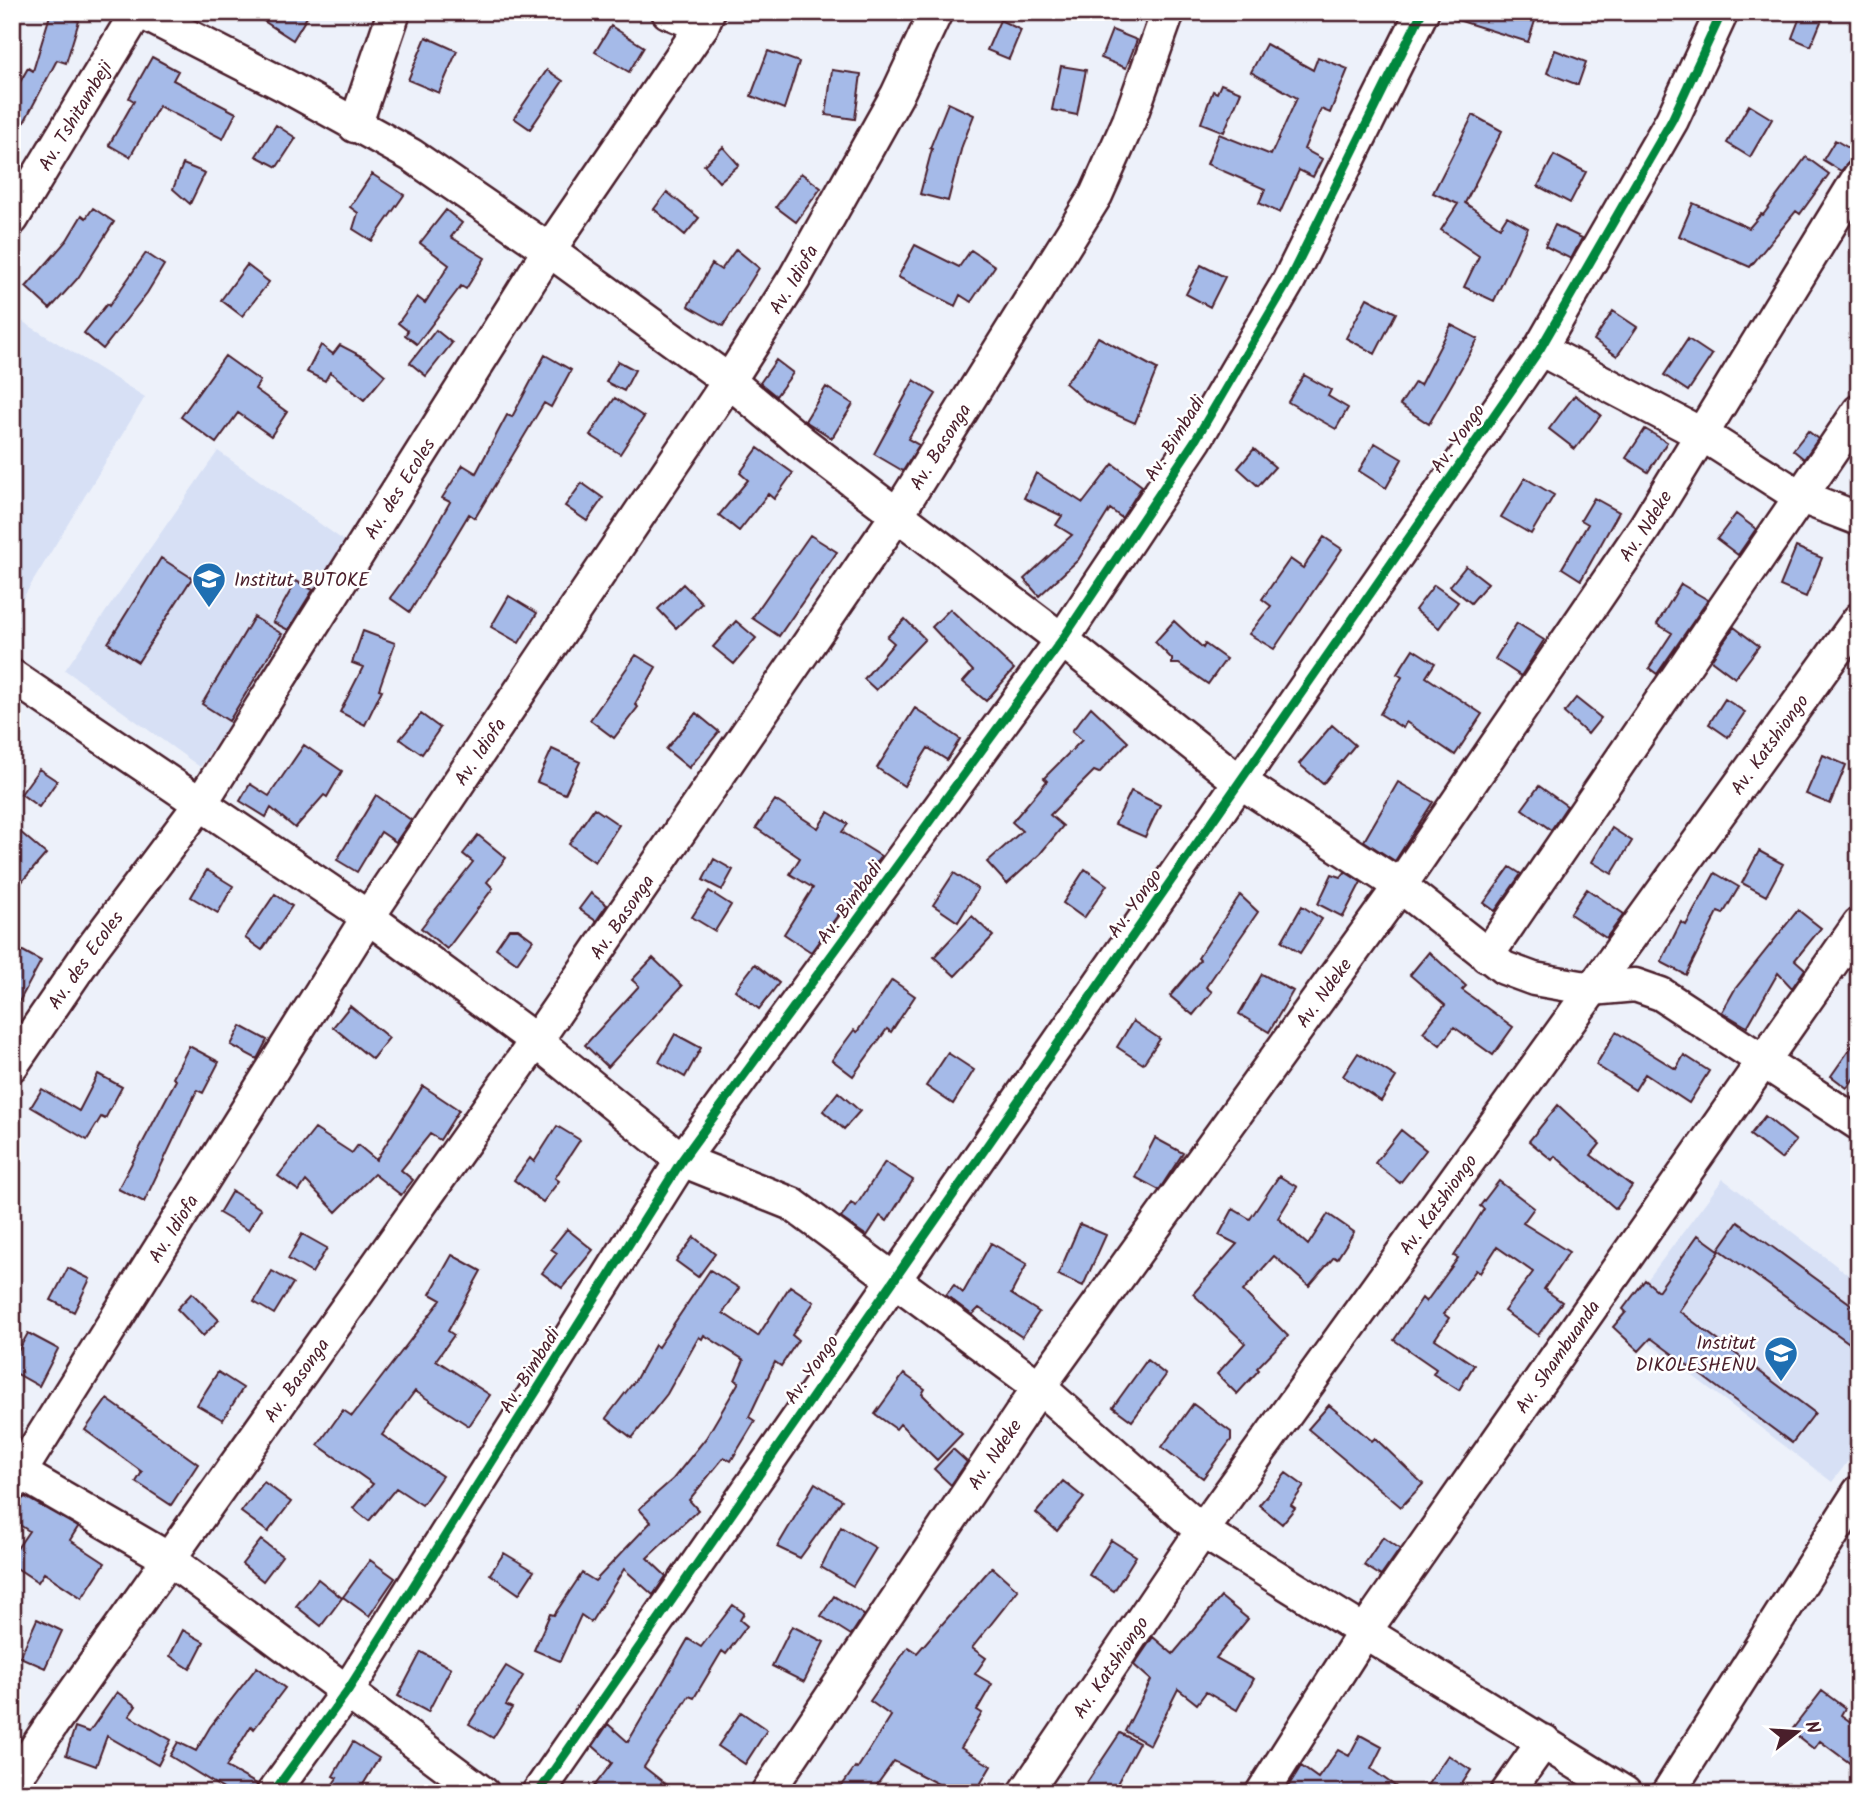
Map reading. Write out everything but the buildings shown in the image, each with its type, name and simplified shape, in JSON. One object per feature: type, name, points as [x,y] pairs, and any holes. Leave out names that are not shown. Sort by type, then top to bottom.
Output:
[{"type":"street","points":[[139,12],[286,86],[411,155],[550,250],[729,381],[1239,781],[1400,886],[1504,968],[1534,979],[1592,989],[1634,985],[1661,994],[1859,1124]]},
{"type":"street","name":"Av. Tshitambeji","points":[[12,219],[139,12]]},
{"type":"street","points":[[355,126],[394,12]]},
{"type":"street","points":[[668,12],[705,19]]},
{"type":"street","name":"Av. Idiofa","points":[[15,1475],[368,917],[729,381],[794,279],[897,94],[936,12]]},
{"type":"street","name":"Av. Basonga","points":[[12,1784],[536,1041],[897,515],[1096,195],[1129,121],[1168,12]]},
{"type":"street","name":"Av. Bimbadi","points":[[273,1793],[348,1690],[682,1160],[1062,640],[1196,439],[1288,282],[1422,12]]},
{"type":"street","name":"Av. Yongo","points":[[538,1793],[1540,349],[1672,120],[1722,12]]},
{"type":"street","name":"Av. des Ecoles","points":[[12,1065],[90,951],[201,803],[550,250],[705,19]]},
{"type":"street","name":"Av. Ndeke","points":[[767,1793],[1039,1387],[1400,886],[1645,527],[1859,177]]},
{"type":"street","points":[[1540,349],[1703,435],[1799,496],[1859,519]]},
{"type":"street","points":[[1487,956],[1859,411]]},
{"type":"street","name":"Av. Katshiongo","points":[[1025,1793],[1202,1531],[1859,619]]},
{"type":"street","points":[[15,682],[201,803],[368,917],[536,1041],[682,1160],[792,1204],[1039,1387],[1202,1531],[1625,1793]]},
{"type":"street","name":"Av. Shambuanda","points":[[1262,1793],[1365,1631],[1859,923]]},
{"type":"street","points":[[15,1475],[169,1559],[483,1793]]},
{"type":"street","points":[[1668,1793],[1859,1492]]},
{"type":"street","points":[[1507,1793],[1544,1741]]},
{"type":"shaded area","points":[[12,315],[145,397],[12,616]]},
{"type":"shaded area","name":"Institut BUTOKE","points":[[218,451],[354,548],[200,767],[65,670]]},
{"type":"shaded area","name":"Institut DIKOLESHENU","points":[[1723,1179],[1859,1283],[1859,1447],[1832,1482],[1618,1319]]},
{"type":"cycle path","points":[[273,1793],[348,1690],[682,1160],[1062,640],[1196,439],[1288,282],[1422,12]]},
{"type":"cycle path","points":[[538,1793],[1540,349],[1672,120],[1722,12]]},
{"type":"place","name":"Institut BUTOKE","points":[[209,609]]},
{"type":"place","name":"Institut DIKOLESHENU","points":[[1781,1383]]}]
